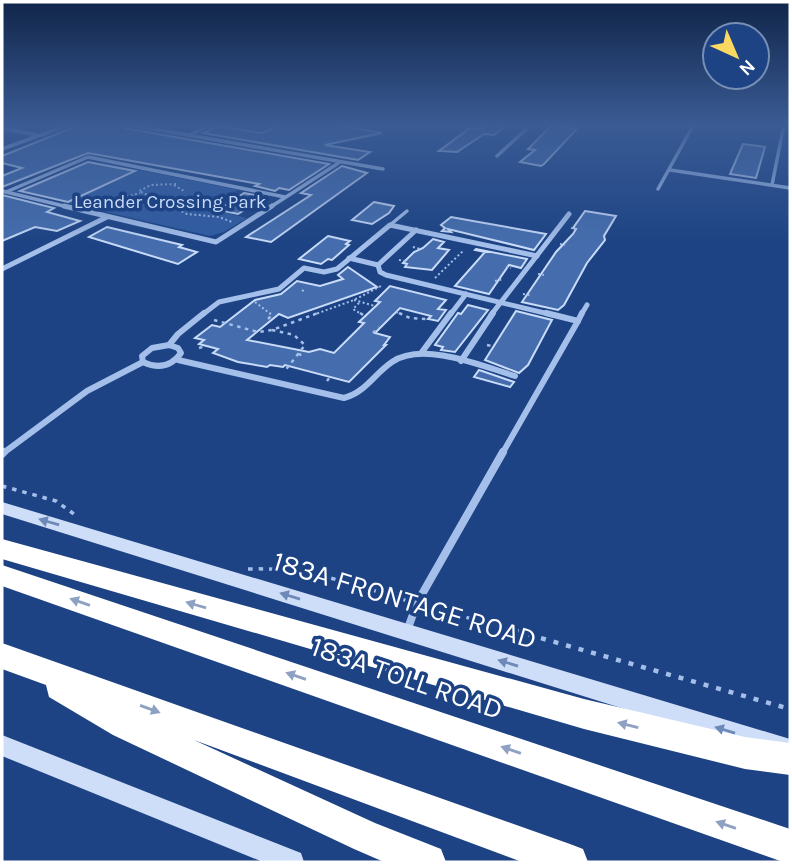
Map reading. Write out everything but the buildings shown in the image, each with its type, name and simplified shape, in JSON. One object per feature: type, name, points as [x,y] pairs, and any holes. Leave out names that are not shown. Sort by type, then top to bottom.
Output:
[{"type":"highway","points":[[2,549],[584,714],[744,753],[790,759]]},
{"type":"highway","name":"183A TOLL ROAD","points":[[2,575],[790,847]]},
{"type":"highway","points":[[9,658],[124,724],[366,837],[428,862]]},
{"type":"highway","points":[[9,658],[570,862]]},
{"type":"main road","name":"183A FRONTAGE ROAD","points":[[2,508],[790,750]]},
{"type":"main road","points":[[2,746],[292,862]]},
{"type":"street","points":[[4,191],[70,164]]},
{"type":"street","points":[[124,164],[285,197]]},
{"type":"street","points":[[4,191],[216,242],[336,164]]},
{"type":"street","points":[[354,164],[383,169]]},
{"type":"street","points":[[658,189],[673,164]]},
{"type":"street","points":[[772,185],[776,164]]},
{"type":"street","points":[[670,170],[790,188]]},
{"type":"street","points":[[461,361],[500,302],[569,214]]},
{"type":"street","points":[[2,269],[108,217]]},
{"type":"street","points":[[143,362],[142,356],[148,350],[169,345],[178,334],[219,302],[279,289],[304,268],[329,271],[337,269],[390,225],[537,256]]},
{"type":"street","points":[[377,265],[416,230]]},
{"type":"street","points":[[349,258],[377,265]]},
{"type":"street","points":[[377,265],[380,272],[386,275],[578,321]]},
{"type":"street","points":[[422,352],[466,294]]},
{"type":"street","points":[[407,632],[418,603],[587,305]]},
{"type":"street","points":[[169,345],[180,350],[178,360]]},
{"type":"street","points":[[143,362],[150,366],[162,366],[178,360],[344,398],[364,391],[393,360],[422,352],[515,376]]},
{"type":"street","points":[[2,454],[95,384],[116,372],[143,362]]},
{"type":"lane","points":[[390,225],[407,211]]},
{"type":"path","points":[[122,198],[140,193],[144,187],[174,184],[184,180]]},
{"type":"path","points":[[174,184],[184,191]]},
{"type":"path","points":[[140,193],[162,201],[169,200],[187,214],[219,217],[236,223]]},
{"type":"path","points":[[105,208],[132,203],[137,200],[134,196]]},
{"type":"path","points":[[199,220],[204,216]]},
{"type":"path","points":[[560,244],[565,245]]},
{"type":"path","points":[[413,247],[420,248]]},
{"type":"path","points":[[435,278],[447,265],[455,262],[465,248]]},
{"type":"path","points":[[399,260],[406,261]]},
{"type":"path","points":[[506,267],[511,268]]},
{"type":"path","points":[[538,274],[544,275]]},
{"type":"path","points":[[495,281],[503,279]]},
{"type":"path","points":[[214,320],[258,332],[272,330],[354,300],[383,285]]},
{"type":"path","points":[[523,294],[530,295]]},
{"type":"path","points":[[354,300],[375,306]]},
{"type":"path","points":[[255,302],[270,311],[272,315],[268,319]]},
{"type":"path","points":[[359,303],[353,309],[365,316]]},
{"type":"path","points":[[326,304],[331,308]]},
{"type":"path","points":[[396,313],[412,319],[427,319]]},
{"type":"path","points":[[373,333],[379,327]]},
{"type":"path","points":[[272,330],[293,335],[305,345],[284,372]]},
{"type":"path","points":[[487,345],[492,346]]},
{"type":"path","points":[[199,348],[206,346]]},
{"type":"path","points":[[298,354],[305,356]]},
{"type":"path","points":[[327,381],[331,377]]},
{"type":"path","points":[[2,486],[57,501],[85,521]]},
{"type":"path","points":[[241,567],[311,572],[408,601]]},
{"type":"path","points":[[425,606],[790,709]]},
{"type":"green space","name":"Leander Crossing Park","points":[[140,170],[238,190],[206,208],[247,218],[224,232],[210,236],[67,203]]}]
